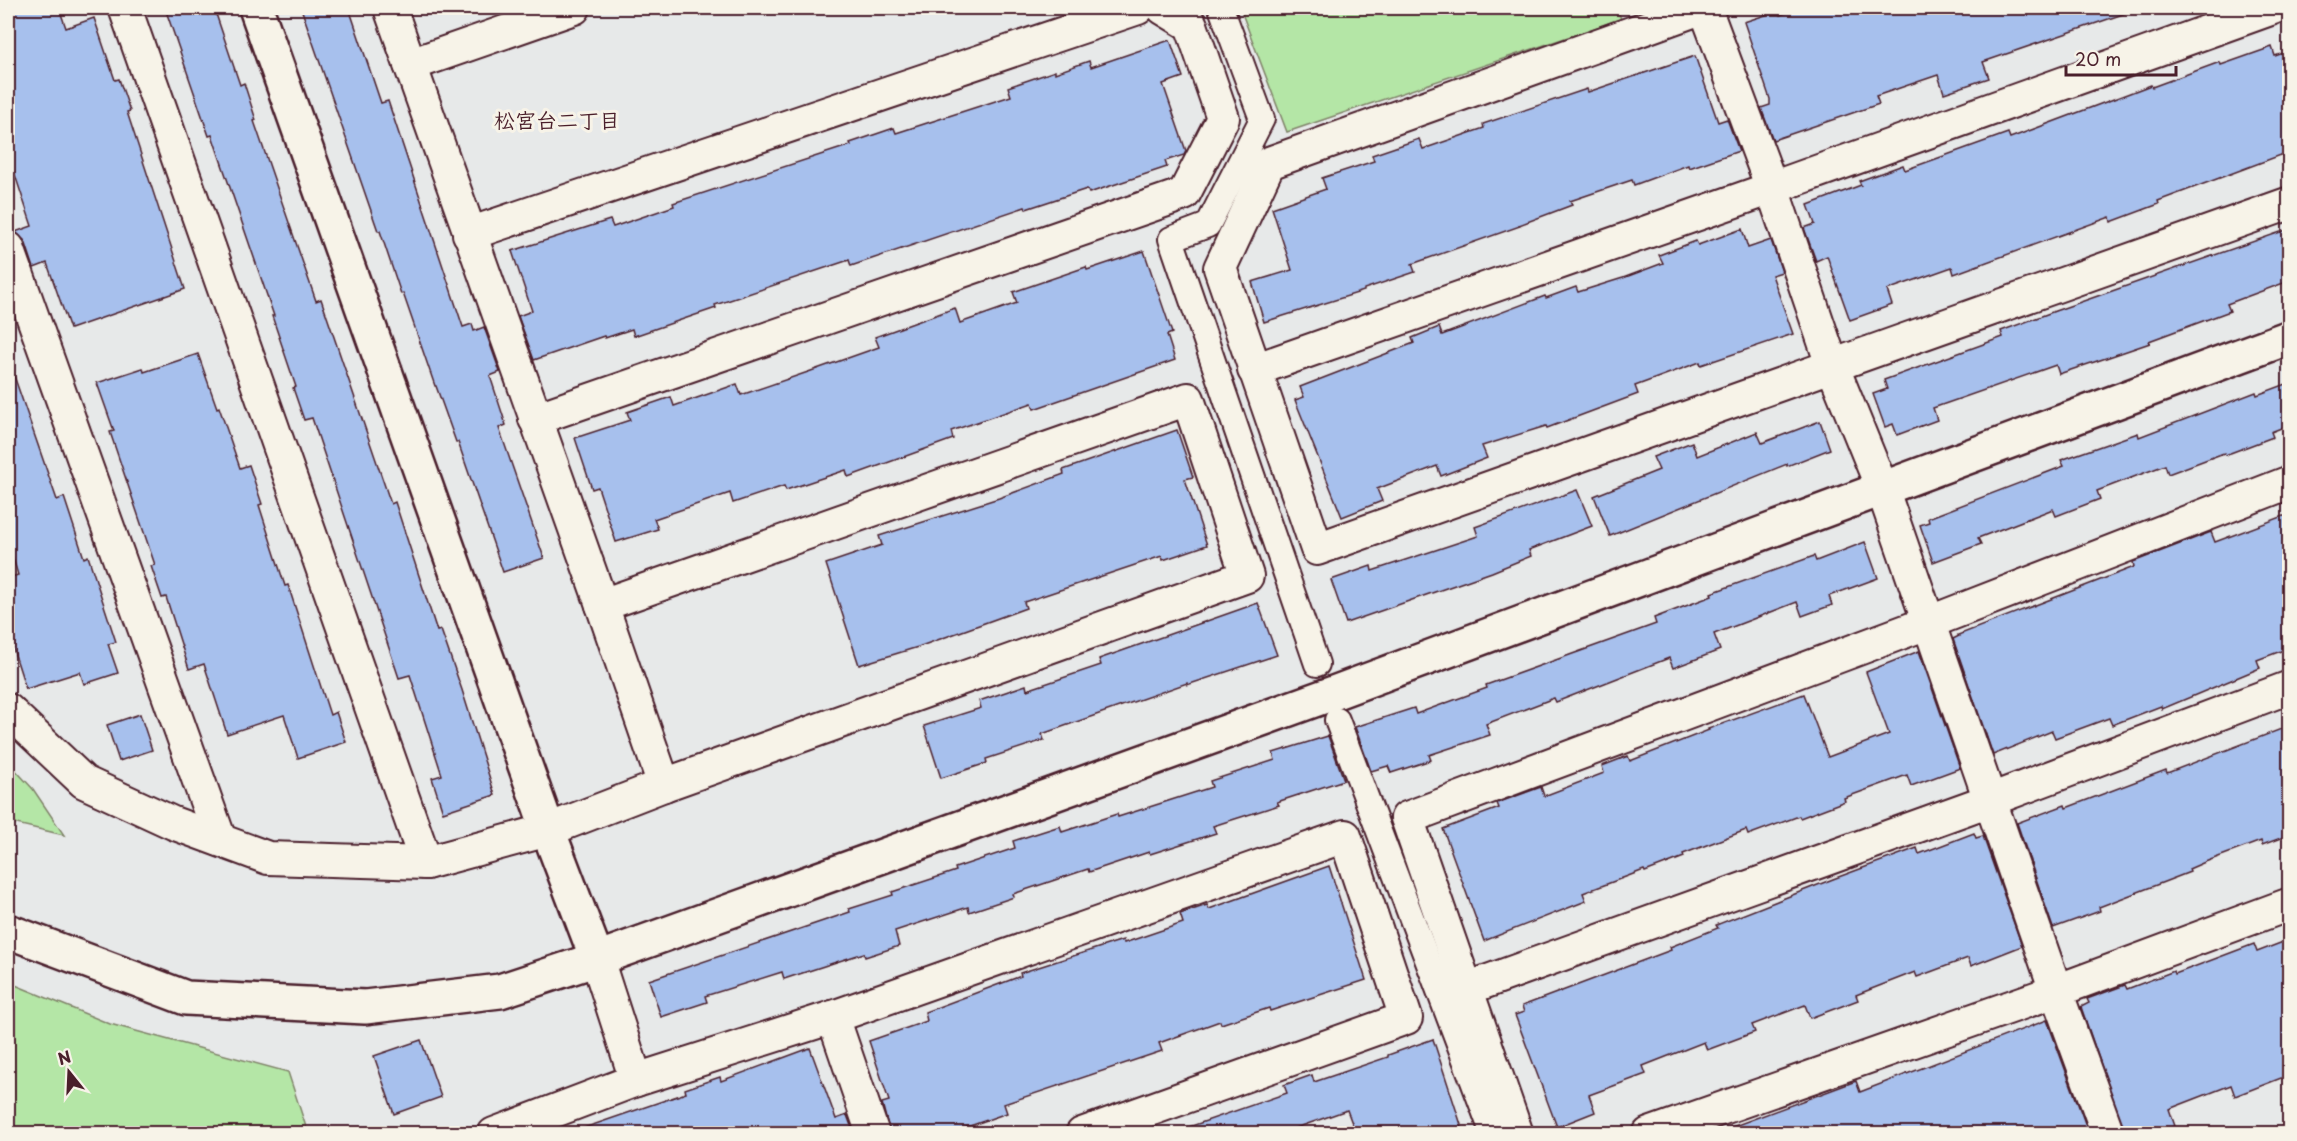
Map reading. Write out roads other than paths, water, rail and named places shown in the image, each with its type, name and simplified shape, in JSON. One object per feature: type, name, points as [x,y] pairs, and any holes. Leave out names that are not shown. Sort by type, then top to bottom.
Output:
[{"type":"street","points":[[125,8],[426,863]]},
{"type":"street","points":[[256,8],[548,830],[597,959],[636,1080]]},
{"type":"street","points":[[390,8],[664,786]]},
{"type":"street","points":[[410,65],[574,8]]},
{"type":"street","points":[[469,234],[1138,8]]},
{"type":"street","points":[[535,418],[1184,194],[1222,118],[1191,25],[1162,8]]},
{"type":"street","points":[[1221,8],[1262,119],[1208,225],[1171,239],[1317,664]]},
{"type":"street","points":[[2108,1134],[2056,991],[1882,488],[1832,365],[1772,188],[1703,8],[1269,163],[1220,268],[1317,549],[1832,365],[2289,203]]},
{"type":"street","points":[[1254,370],[1772,188],[2273,8]]},
{"type":"street","points":[[8,248],[220,840]]},
{"type":"street","points":[[8,931],[186,998],[364,1007],[500,991],[597,959],[1339,691],[2289,337]]},
{"type":"street","points":[[8,710],[84,782],[173,823],[268,858],[426,863],[548,830],[1247,576],[1188,399],[602,605]]},
{"type":"street","points":[[1517,1134],[1407,818],[1930,622],[2289,482]]},
{"type":"street","points":[[1466,989],[1990,800],[2289,687]]},
{"type":"street","points":[[1337,720],[1493,1134]]},
{"type":"street","points":[[494,1134],[636,1080],[832,1017],[1345,836],[1406,1018],[1082,1134]]},
{"type":"street","points":[[1649,1134],[2056,991],[2289,904]]},
{"type":"street","points":[[832,1017],[873,1134]]},
{"type":"district","name":"松宮台二丁目","points":[[557,121]]}]
